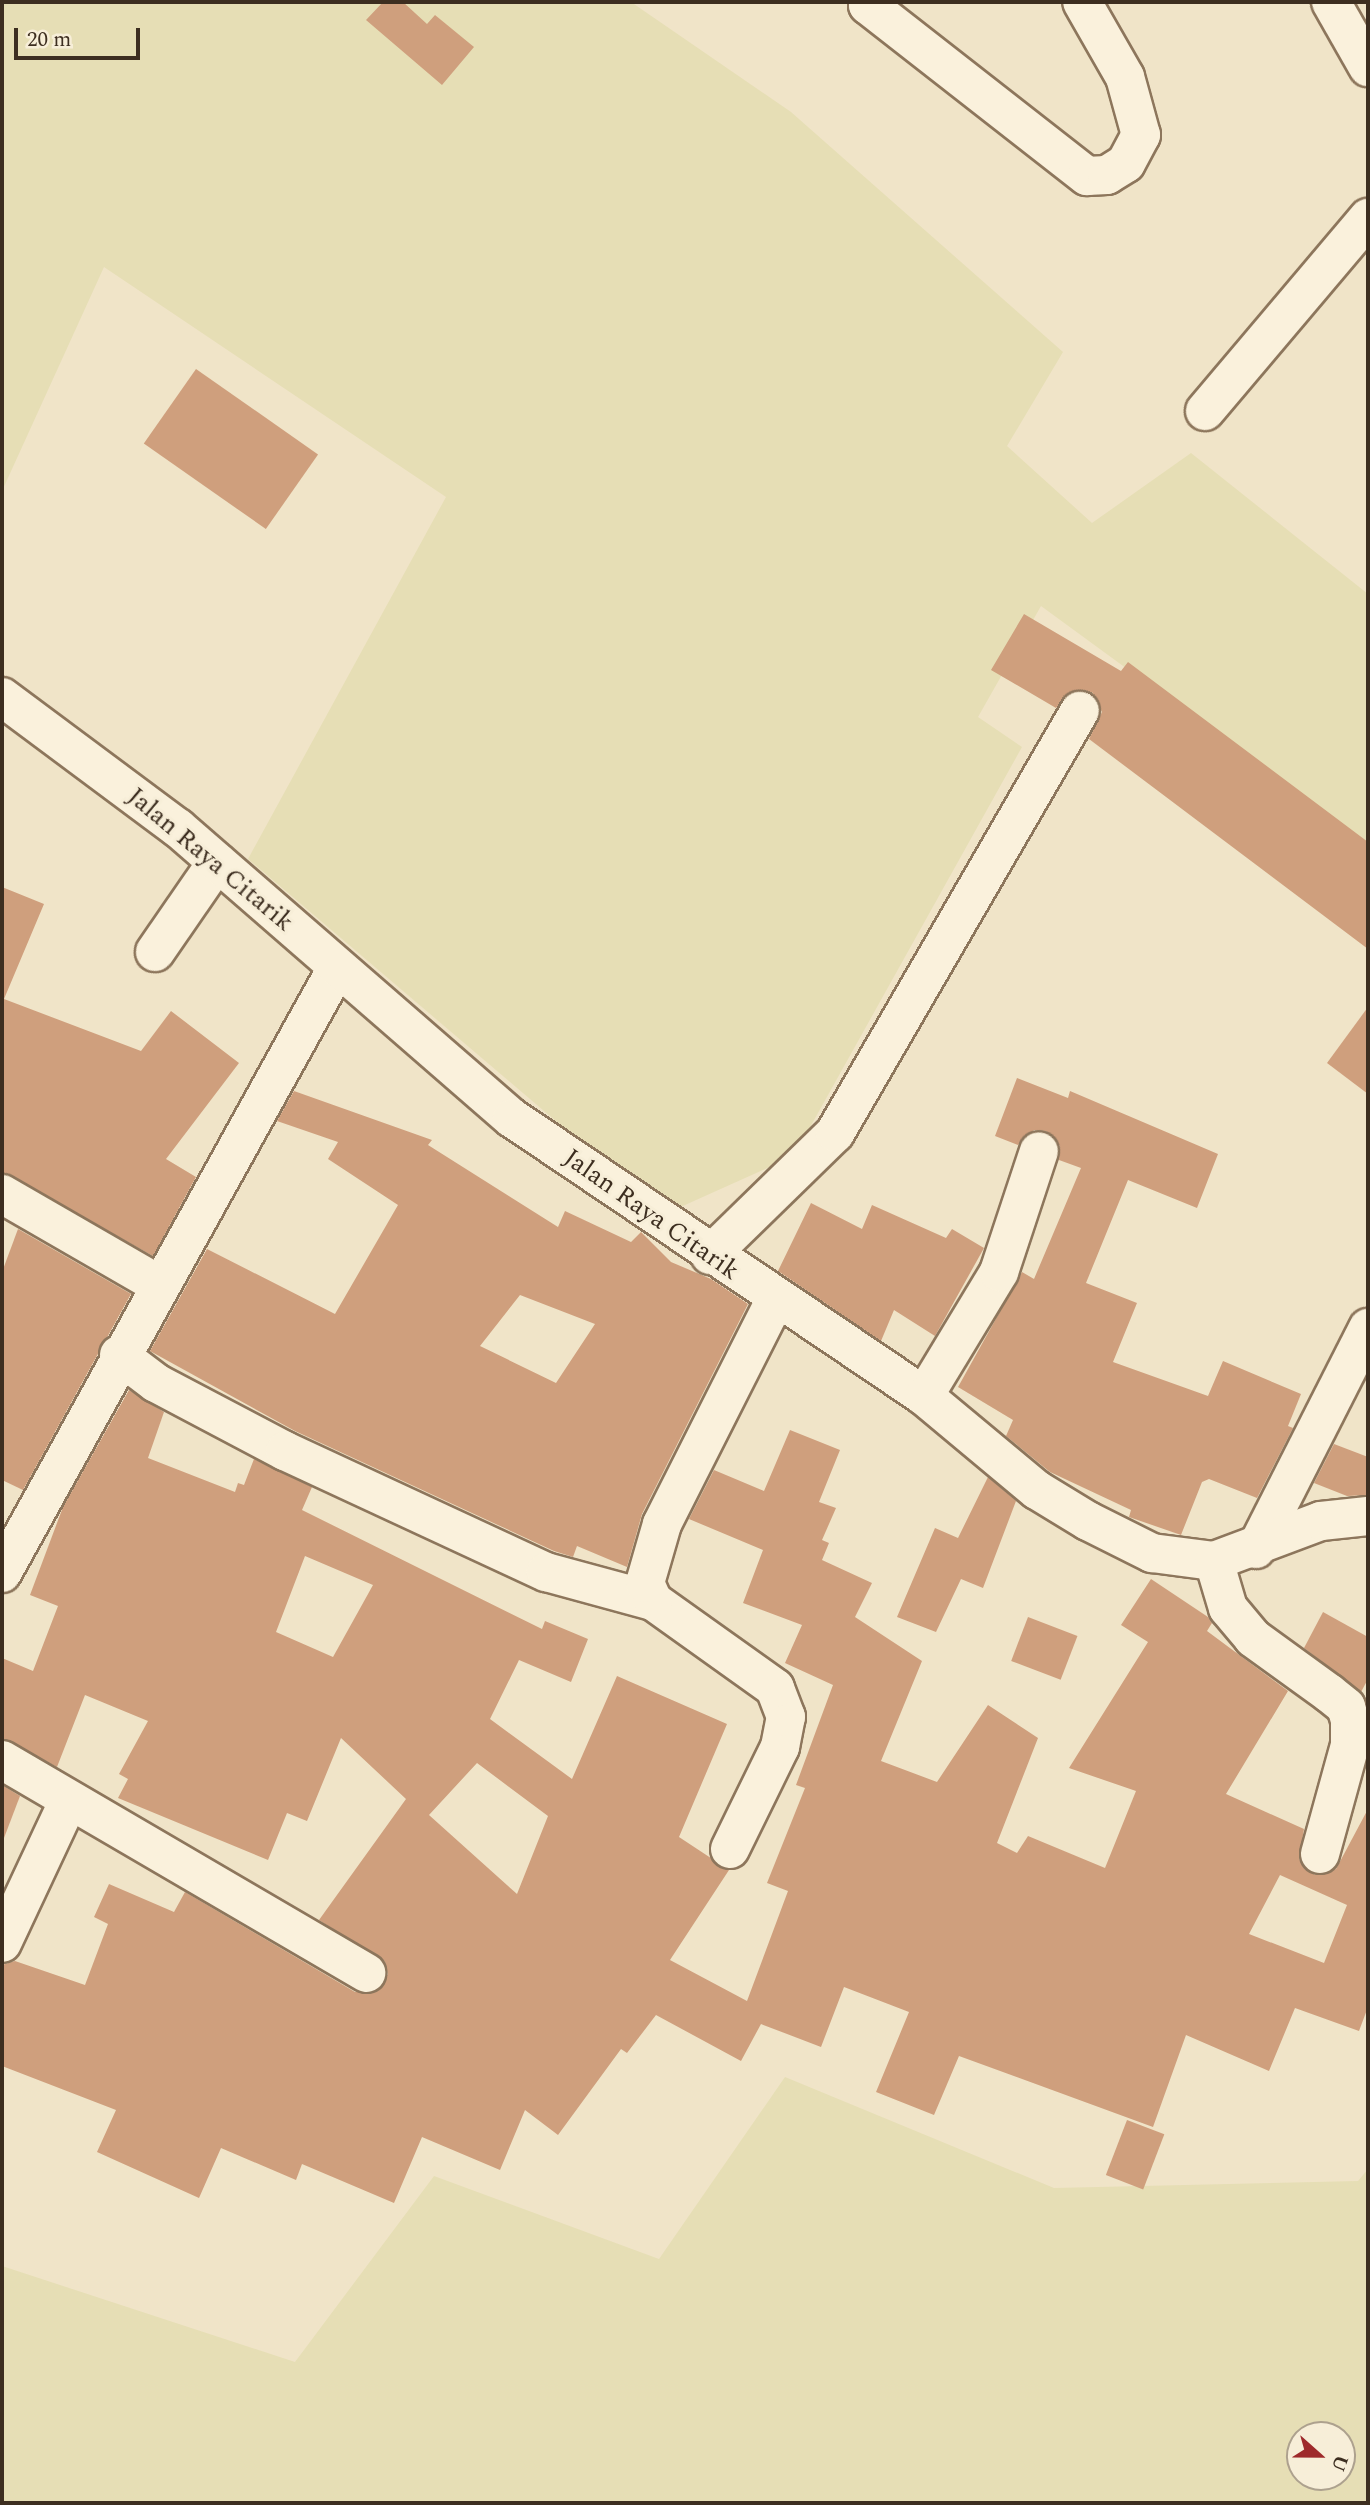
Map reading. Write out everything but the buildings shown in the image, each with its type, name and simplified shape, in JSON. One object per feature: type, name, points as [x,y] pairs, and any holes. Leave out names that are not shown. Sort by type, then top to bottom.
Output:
[{"type":"street","points":[[868,3],[1087,176],[1107,175],[1126,163],[1140,135],[1125,77],[1082,2]]},
{"type":"street","points":[[1331,2],[1368,67]]},
{"type":"street","points":[[1205,411],[1368,218]]},
{"type":"street","name":"Jalan Raya Citarik","points":[[2,696],[217,862],[512,1118],[775,1300],[924,1396],[1037,1490],[1088,1521],[1152,1553],[1214,1561],[1256,1549],[1321,1521],[1368,1516]]},
{"type":"street","points":[[710,1255],[835,1133],[1080,711]]},
{"type":"street","points":[[155,952],[217,862]]},
{"type":"street","points":[[2,1573],[158,1284],[229,1169],[337,968]]},
{"type":"street","points":[[924,1396],[999,1272],[1038,1151]]},
{"type":"street","points":[[2,1194],[158,1284]]},
{"type":"street","points":[[653,1601],[645,1583],[662,1524],[775,1300]]},
{"type":"street","points":[[1256,1549],[1368,1328]]},
{"type":"street","points":[[119,1355],[156,1383],[285,1451],[546,1572],[653,1601],[775,1688],[786,1717],[780,1747],[730,1849]]},
{"type":"street","points":[[1214,1561],[1228,1608],[1244,1628],[1329,1692],[1350,1720],[1350,1745],[1320,1854]]},
{"type":"street","points":[[2,1760],[68,1802],[366,1973]]},
{"type":"street","points":[[2,1943],[68,1802]]},
{"type":"shaded area","points":[[2,2],[631,2],[791,112],[1063,352],[1007,446],[1092,523],[1191,453],[1368,594],[1368,845],[1041,606],[978,717],[1022,747],[794,1156],[665,1214],[248,859],[446,497],[104,267],[2,491]]},
{"type":"shaded area","points":[[785,2077],[1054,2188],[1358,2181],[1368,2169],[1368,2503],[2,2503],[2,2266],[295,2362],[434,2176],[659,2259]]}]
